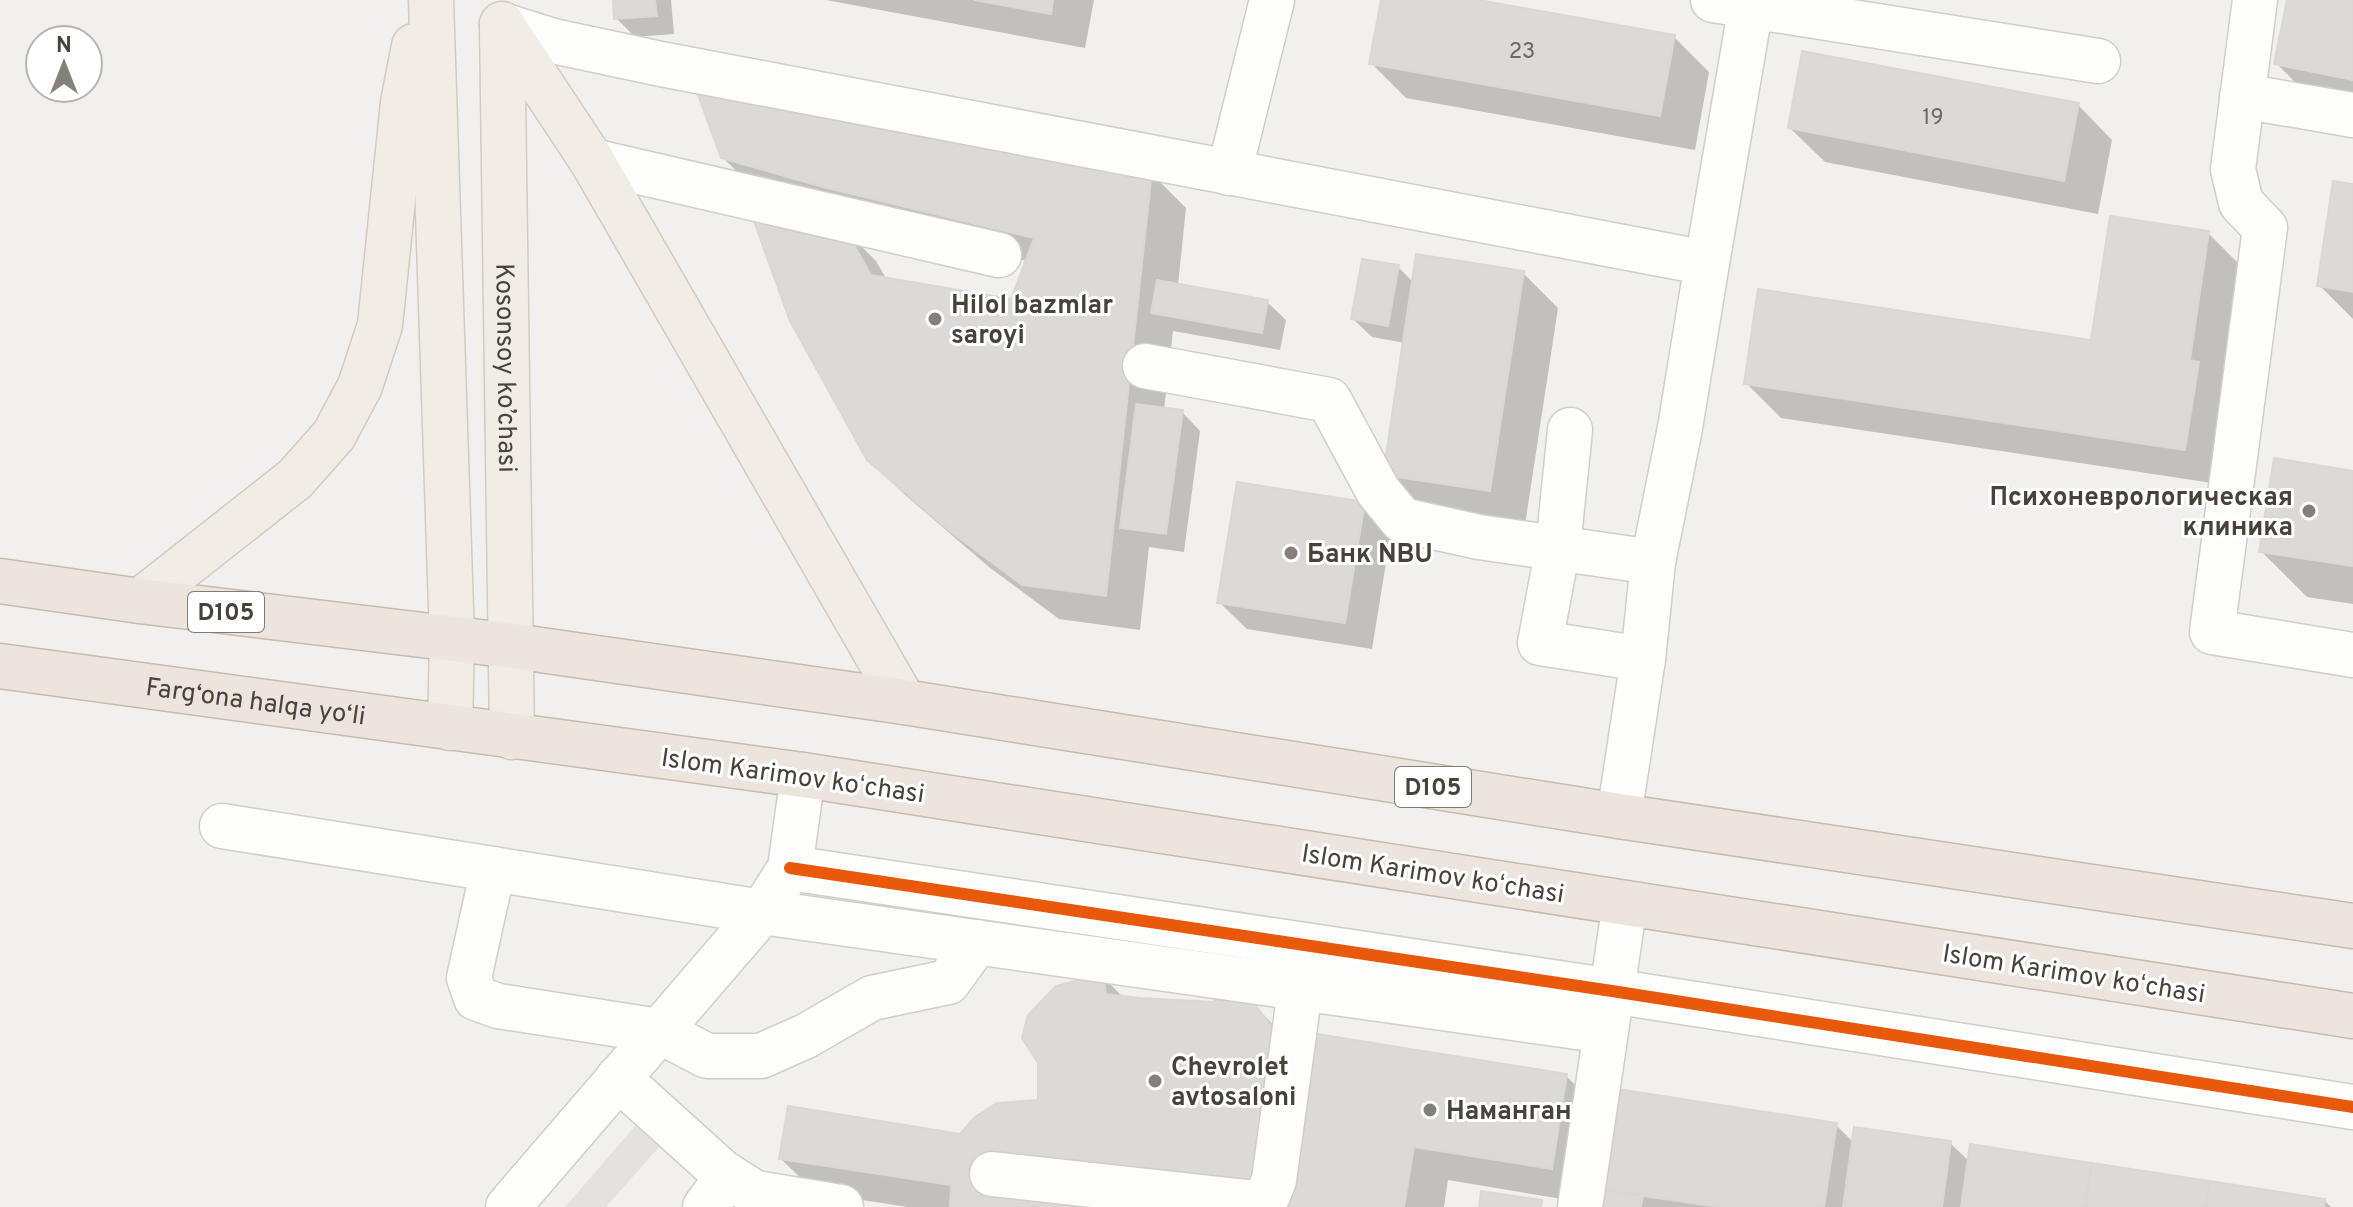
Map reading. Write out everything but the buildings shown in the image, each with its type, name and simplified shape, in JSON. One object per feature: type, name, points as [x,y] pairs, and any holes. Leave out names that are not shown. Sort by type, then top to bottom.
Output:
[{"type":"highway","name":"D105","points":[[0,581],[513,646],[904,702],[1619,816],[2353,926]]},
{"type":"highway","name":"Farg‘ona halqa yo‘li","points":[[0,666],[512,737]]},
{"type":"highway","name":"Islom Karimov koʻchasi","points":[[512,737],[803,775],[2353,1016]]},
{"type":"main road","points":[[140,601],[295,479],[334,435],[360,386],[380,325],[403,103],[423,0]]},
{"type":"main road","points":[[431,0],[452,639],[450,728]]},
{"type":"main road","points":[[501,12],[592,161],[904,702]]},
{"type":"main road","name":"Kosonsoy ko’chasi","points":[[501,12],[512,737]]},
{"type":"street","points":[[1229,173],[1272,0]]},
{"type":"street","points":[[2255,0],[2233,169],[2241,203],[2265,228],[2212,632],[2353,655]]},
{"type":"street","points":[[1619,816],[1643,659],[1653,562],[1680,428],[1707,263],[1738,2],[2098,61]]},
{"type":"street","points":[[501,12],[553,41],[661,64],[1707,263]]},
{"type":"street","points":[[2242,96],[2353,115]]},
{"type":"street","points":[[592,161],[999,255]]},
{"type":"street","points":[[1145,366],[1329,400],[1378,491],[1402,520],[1479,537],[1653,562]]},
{"type":"street","points":[[1570,430],[1558,547],[1540,643],[1643,659]]},
{"type":"street","points":[[508,1207],[762,912],[790,868],[803,775]]},
{"type":"street","points":[[222,826],[762,912],[977,942],[1303,968]]},
{"type":"street","points":[[790,868],[1303,968],[1608,1011],[2353,1107]]},
{"type":"street","points":[[493,869],[469,978],[476,998],[498,1006],[659,1031],[707,1056],[761,1056],[806,1036],[872,998],[948,982],[977,942]]},
{"type":"street","points":[[1580,1207],[1625,903]]},
{"type":"street","points":[[992,1174],[1256,1203],[1268,1195],[1274,1180],[1303,968]]},
{"type":"street","points":[[618,1078],[716,1192],[755,1193],[841,1207]]},
{"type":"shaded area","points":[[642,1118],[666,1139],[606,1207],[565,1207]]},
{"type":"cycle path","points":[[790,868],[1612,991],[2353,1107]]},
{"type":"place","name":"Hilol bazmlar saroyi","points":[[935,319]]},
{"type":"place","name":"Психоневрологическая клиника","points":[[2309,511]]},
{"type":"place","name":"Банк NBU","points":[[1291,553]]},
{"type":"place","name":"Chevrolet avtosaloni","points":[[1155,1081]]},
{"type":"place","name":"Наманган","points":[[1430,1110]]}]
